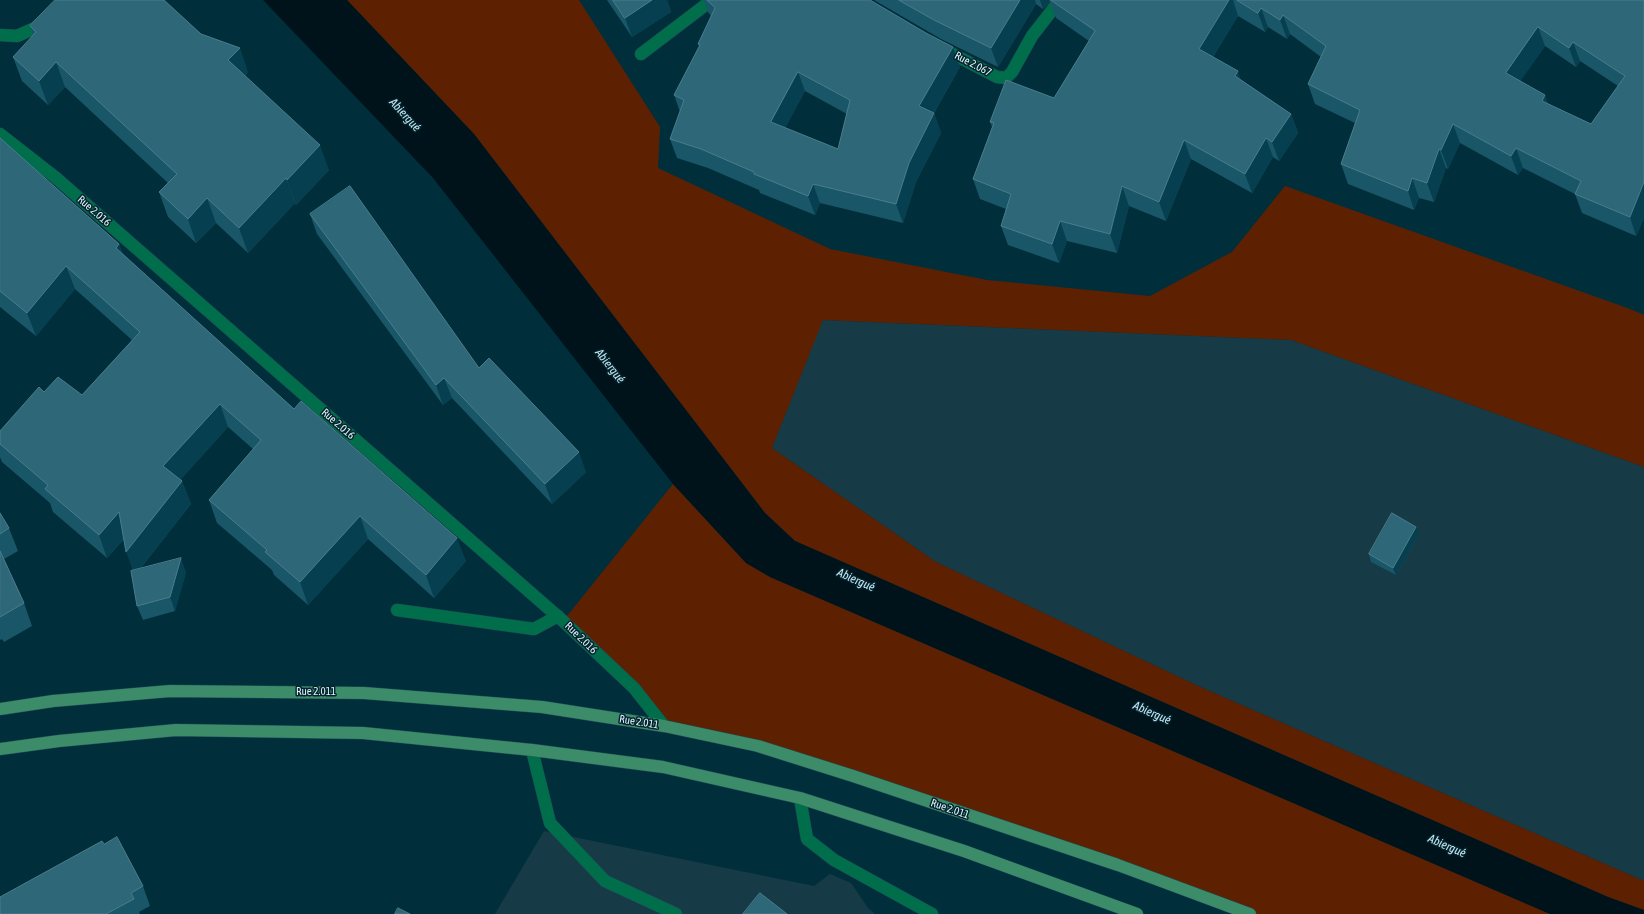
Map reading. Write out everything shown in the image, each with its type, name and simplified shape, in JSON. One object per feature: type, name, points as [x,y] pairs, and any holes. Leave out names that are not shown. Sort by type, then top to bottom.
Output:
[{"type":"street","points":[[0,35],[17,36],[35,28],[68,0]]},
{"type":"street","points":[[641,54],[712,0]]},
{"type":"street","name":"Rue 2.067","points":[[931,42],[997,77],[1006,78],[1012,72],[1032,36],[1060,0]]},
{"type":"street","name":"Rue 2.016","points":[[0,134],[55,177],[558,616],[634,688],[664,726]]},
{"type":"street","points":[[397,610],[534,629],[558,616]]},
{"type":"street","name":"Rue 2.011","points":[[0,709],[53,701],[170,691],[364,693],[542,707],[664,726],[758,746],[853,776],[1118,865],[1250,914]]},
{"type":"street","points":[[0,749],[59,741],[176,730],[363,733],[532,750],[663,767],[800,798],[964,852],[1137,914]]},
{"type":"street","points":[[532,750],[550,823],[605,881],[676,914]]},
{"type":"street","points":[[800,798],[807,839],[834,860],[932,914]]},
{"type":"shaded area","points":[[347,0],[579,0],[660,127],[658,168],[830,249],[987,280],[1150,296],[1232,252],[1285,186],[1644,315],[1644,467],[1291,340],[823,320],[772,448],[936,562],[1196,685],[1644,881],[1644,910],[1608,897],[795,541],[765,513],[474,134]]},
{"type":"shaded area","points":[[822,320],[1291,340],[1644,467],[1644,881],[1196,685],[936,562],[772,448]]},
{"type":"shaded area","points":[[673,484],[746,563],[770,577],[1550,914],[1250,914],[853,776],[664,726],[563,621]]},
{"type":"shaded area","points":[[544,831],[814,886],[830,874],[851,883],[868,908],[875,914],[495,914]]},
{"type":"water","name":"Abiergué","points":[[263,0],[347,0],[474,134],[765,513],[795,541],[1608,897],[1644,910],[1644,914],[1550,914],[770,577],[746,563],[673,484],[433,178]]},
{"type":"building","points":[[55,0],[164,0],[201,34],[240,48],[228,60],[320,145],[287,180],[286,178],[239,228],[207,198],[188,219],[159,192],[177,174],[56,62],[39,81],[13,57],[36,32],[30,26]]},
{"type":"building","points":[[613,0],[652,0],[625,18]]},
{"type":"building","points":[[707,0],[870,0],[953,47],[919,106],[934,113],[909,163],[896,204],[813,184],[808,196],[754,174],[754,172],[701,149],[670,139],[684,100],[674,95],[700,45],[698,44],[715,8]],"holes":[[[798,72],[850,100],[838,149],[771,122]]]},
{"type":"building","points":[[899,0],[1020,0],[991,48],[934,20]]},
{"type":"building","points":[[1051,0],[1229,0],[1199,49],[1238,71],[1235,76],[1291,114],[1272,142],[1266,138],[1245,174],[1184,140],[1159,202],[1122,186],[1110,234],[1060,221],[1052,244],[1001,226],[1011,194],[973,179],[994,123],[990,122],[1006,80],[1054,98],[1095,31]]},
{"type":"building","points":[[1237,0],[1644,0],[1644,182],[1630,217],[1575,194],[1581,181],[1516,148],[1511,156],[1453,124],[1441,150],[1439,149],[1427,183],[1412,178],[1408,191],[1341,164],[1360,110],[1308,84],[1326,46],[1283,15],[1280,20],[1261,8],[1258,13]],"holes":[[[1538,27],[1569,48],[1573,42],[1625,76],[1591,124],[1542,101],[1545,95],[1506,73]]]},
{"type":"building","points":[[0,138],[119,244],[116,248],[294,409],[301,401],[457,538],[426,575],[360,516],[300,582],[265,552],[267,550],[209,500],[261,440],[220,404],[163,466],[182,481],[126,552],[119,512],[99,535],[45,489],[48,485],[0,444],[0,431],[39,387],[44,392],[58,377],[82,395],[140,332],[66,266],[27,313],[0,291]]},
{"type":"building","points":[[350,186],[479,368],[489,358],[579,452],[545,484],[444,378],[436,385],[310,214]]},
{"type":"building","points":[[0,513],[9,528],[0,534]]},
{"type":"building","points":[[1392,513],[1416,527],[1393,568],[1369,554]]},
{"type":"building","points":[[0,551],[24,603],[0,617]]},
{"type":"building","points":[[181,558],[170,597],[137,606],[131,571]]},
{"type":"building","points":[[117,837],[143,886],[131,893],[134,899],[106,914],[0,914],[0,897],[102,841],[104,844]]},
{"type":"building","points":[[760,893],[787,914],[743,914]]},
{"type":"building","points":[[398,908],[410,914],[395,914]]}]
